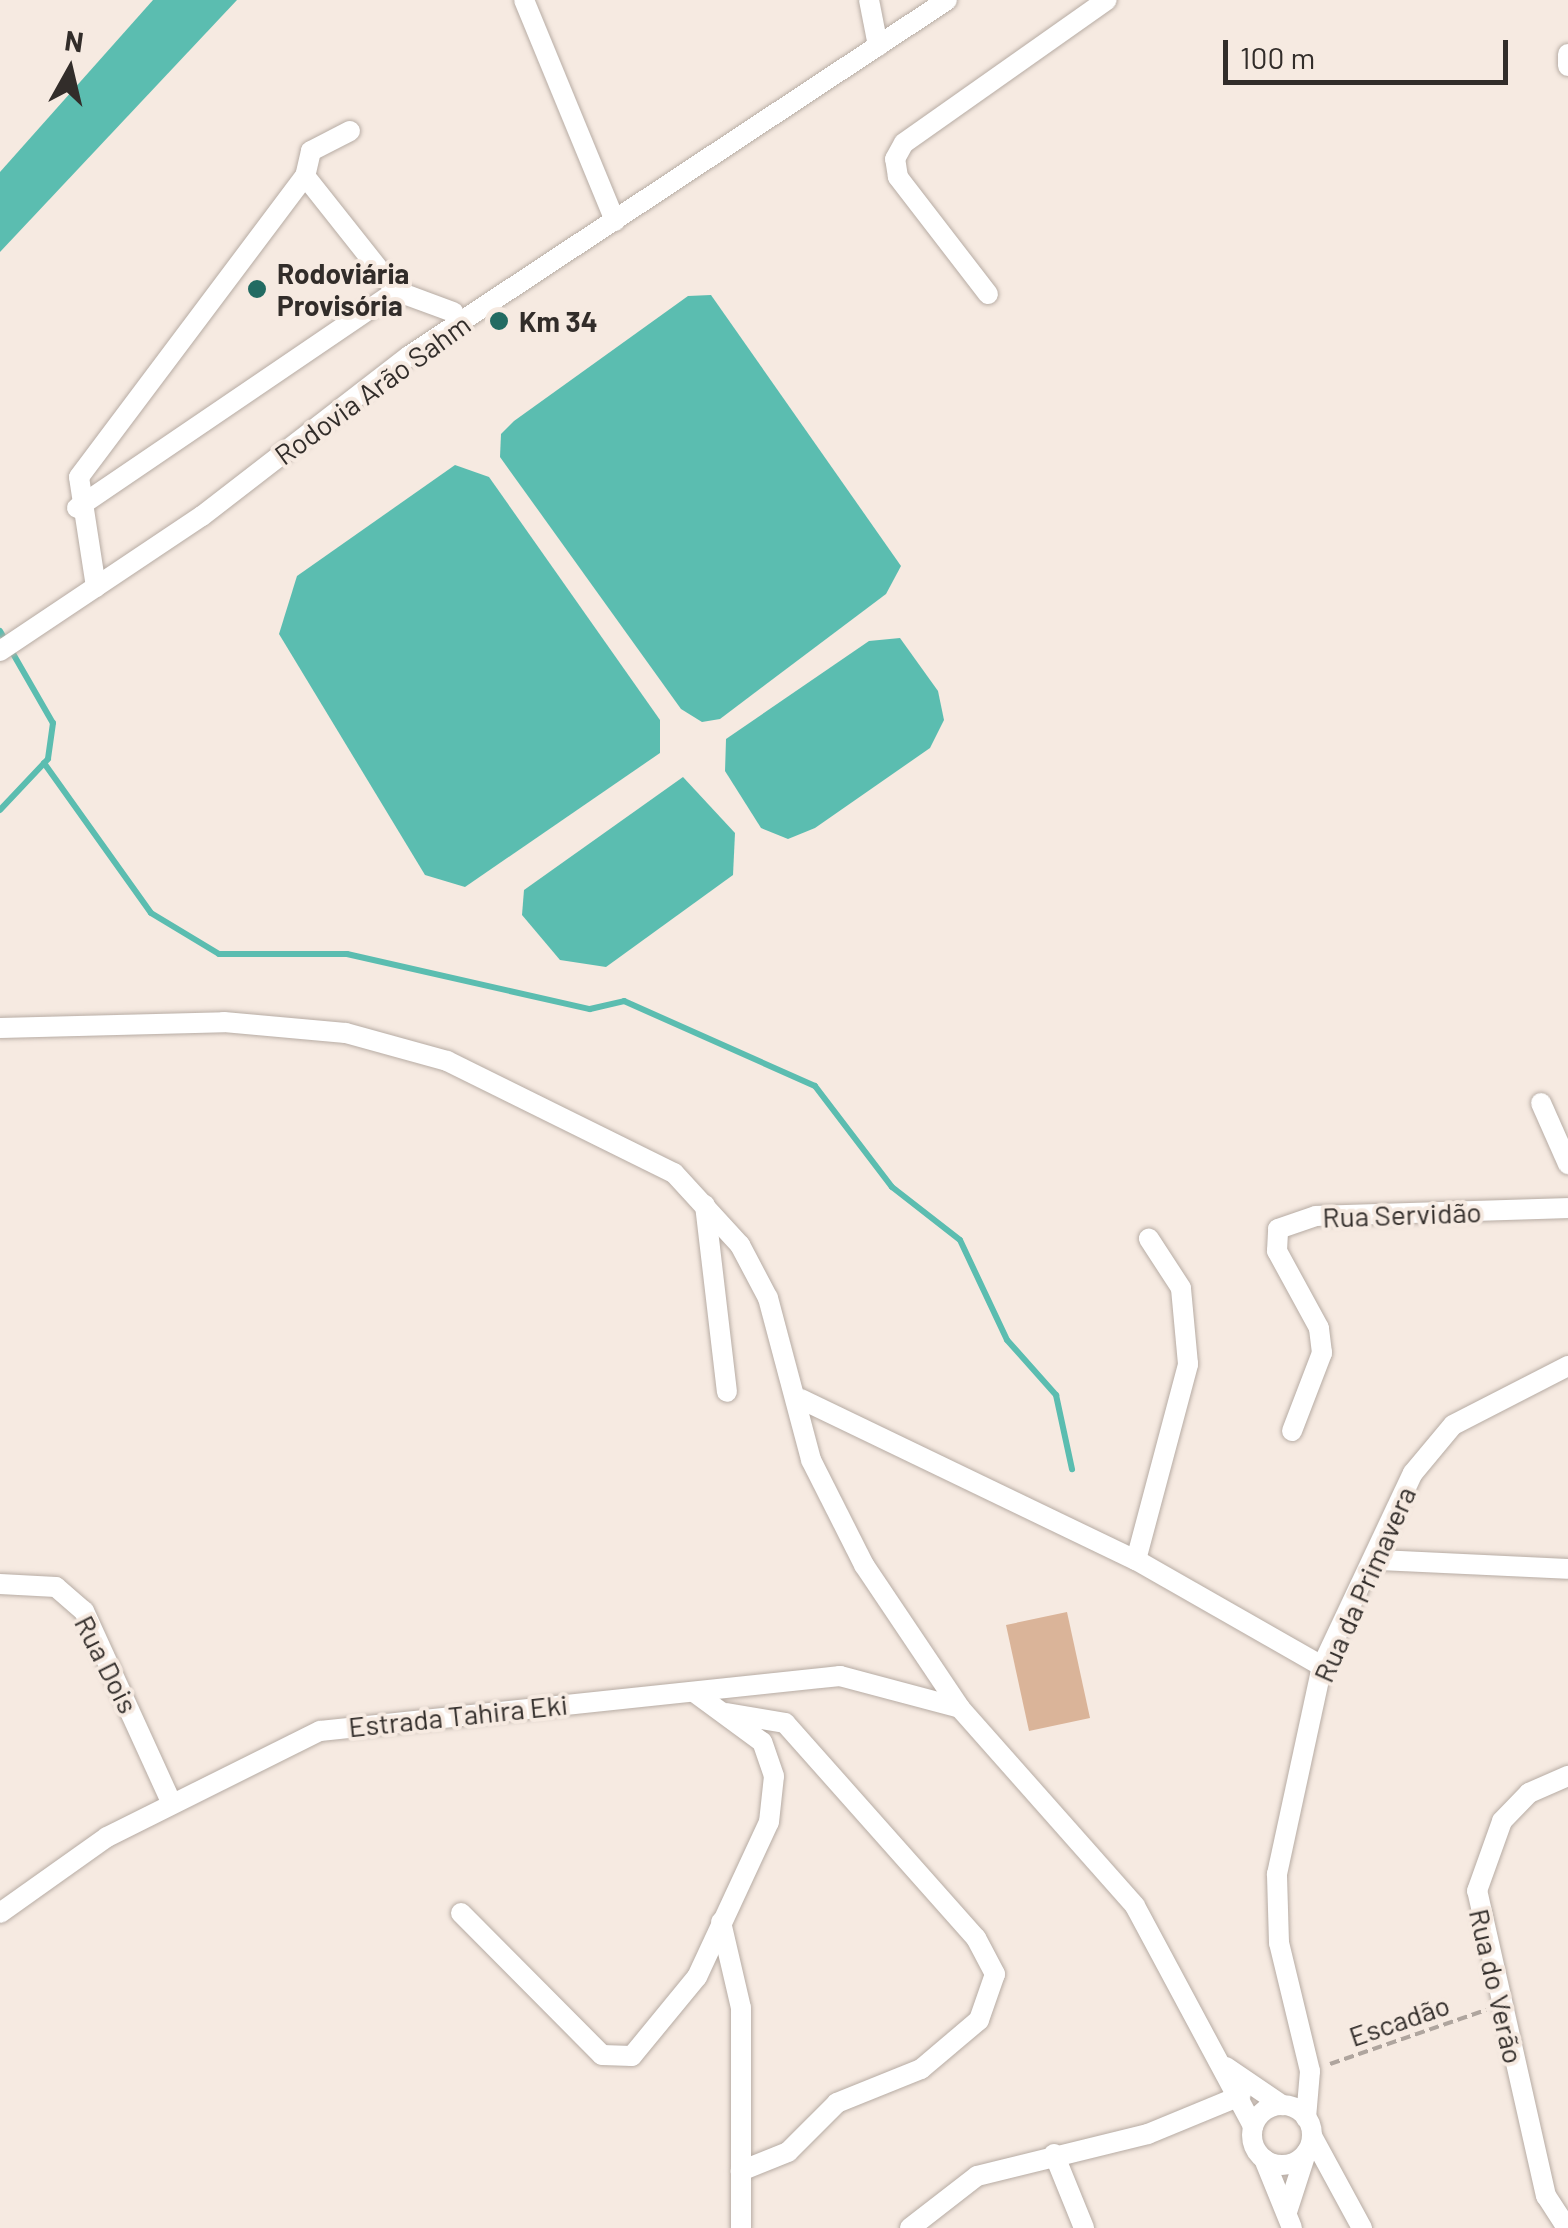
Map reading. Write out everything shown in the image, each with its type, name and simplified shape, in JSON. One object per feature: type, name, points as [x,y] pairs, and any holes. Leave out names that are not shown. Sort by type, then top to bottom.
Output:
[{"type":"street","points":[[524,0],[615,221]]},
{"type":"street","points":[[869,0],[878,46]]},
{"type":"street","name":"Rodovia Arão Sahm","points":[[0,652],[96,587],[409,356],[947,0]]},
{"type":"street","points":[[988,294],[898,177],[894,159],[904,143],[1107,0]]},
{"type":"street","points":[[1568,54],[1568,66]]},
{"type":"street","points":[[96,587],[77,508],[90,455],[305,176],[311,151],[350,131]]},
{"type":"street","points":[[305,176],[396,291],[453,312]]},
{"type":"street","points":[[77,508],[396,291]]},
{"type":"street","points":[[2,1027],[290,1025],[397,1046],[584,1122],[705,1201],[768,1298],[801,1400],[825,1496],[960,1708],[1134,1906],[1240,2096],[1289,2220]]},
{"type":"street","points":[[1540,1103],[1568,1164]]},
{"type":"street","points":[[705,1201],[727,1392]]},
{"type":"street","name":"Rua Servidão","points":[[1292,1431],[1322,1353],[1319,1328],[1277,1251],[1278,1229],[1316,1216],[1568,1208]]},
{"type":"street","points":[[1136,1560],[1180,1405],[1190,1328],[1182,1288],[1150,1239]]},
{"type":"street","name":"Rua da Primavera","points":[[1289,2220],[1308,2136],[1310,2071],[1279,1943],[1277,1874],[1322,1666],[1379,1560],[1413,1473],[1454,1424],[1568,1366]]},
{"type":"street","points":[[801,1400],[1136,1560],[1322,1666]]},
{"type":"street","points":[[1379,1560],[1568,1568]]},
{"type":"street","name":"Rua Dois","points":[[0,1584],[56,1586],[84,1611],[171,1802]]},
{"type":"street","name":"Estrada Tahira Eki","points":[[0,1913],[171,1802],[320,1731],[840,1676],[960,1708]]},
{"type":"street","points":[[461,1913],[618,2060],[670,2018],[769,1822],[774,1776],[762,1742],[694,1692]]},
{"type":"street","points":[[726,1712],[786,1723],[976,1938],[995,1974],[979,2020],[921,2069],[838,2103],[788,2152],[740,2171]]},
{"type":"street","name":"Rua do Verão","points":[[1568,1776],[1529,1793],[1486,1855],[1477,1924],[1546,2196],[1568,2228]]},
{"type":"street","points":[[721,1922],[742,2008],[742,2228]]},
{"type":"street","points":[[1225,2066],[1282,2105],[1308,2136],[1362,2228]]},
{"type":"street","points":[[910,2228],[977,2176],[1148,2134],[1240,2096]]},
{"type":"street","points":[[1254,2126],[1282,2105]]},
{"type":"street","points":[[1264,2159],[1290,2164],[1308,2136]]},
{"type":"street","points":[[1054,2154],[1084,2228]]},
{"type":"path","name":"Escadão","points":[[1310,2071],[1499,2004]]},
{"type":"shaded area","points":[[1067,1612],[1090,1718],[1029,1731],[1006,1625]]},
{"type":"water","points":[[153,0],[237,0],[0,252],[0,172]]},
{"type":"water","points":[[711,295],[901,566],[886,594],[720,719],[702,722],[681,709],[500,457],[501,434],[514,421],[688,296]]},
{"type":"water","points":[[455,465],[489,477],[660,720],[660,753],[465,887],[425,875],[279,634],[297,576]]},
{"type":"water","points":[[900,638],[938,691],[944,720],[930,748],[815,828],[788,839],[761,828],[725,771],[726,739],[869,641]]},
{"type":"water","points":[[683,777],[735,833],[733,875],[606,967],[560,960],[522,915],[524,890]]},
{"type":"waterway","points":[[0,631],[53,723],[48,759],[0,810]]},
{"type":"waterway","points":[[44,763],[151,913],[219,954],[347,954],[590,1009],[624,1001],[815,1086],[892,1187],[960,1240],[1007,1340],[1056,1395],[1072,1469]]},
{"type":"place","name":"Rodoviária Provisória","points":[[257,289]]},
{"type":"place","name":"Km 34","points":[[499,321]]}]
